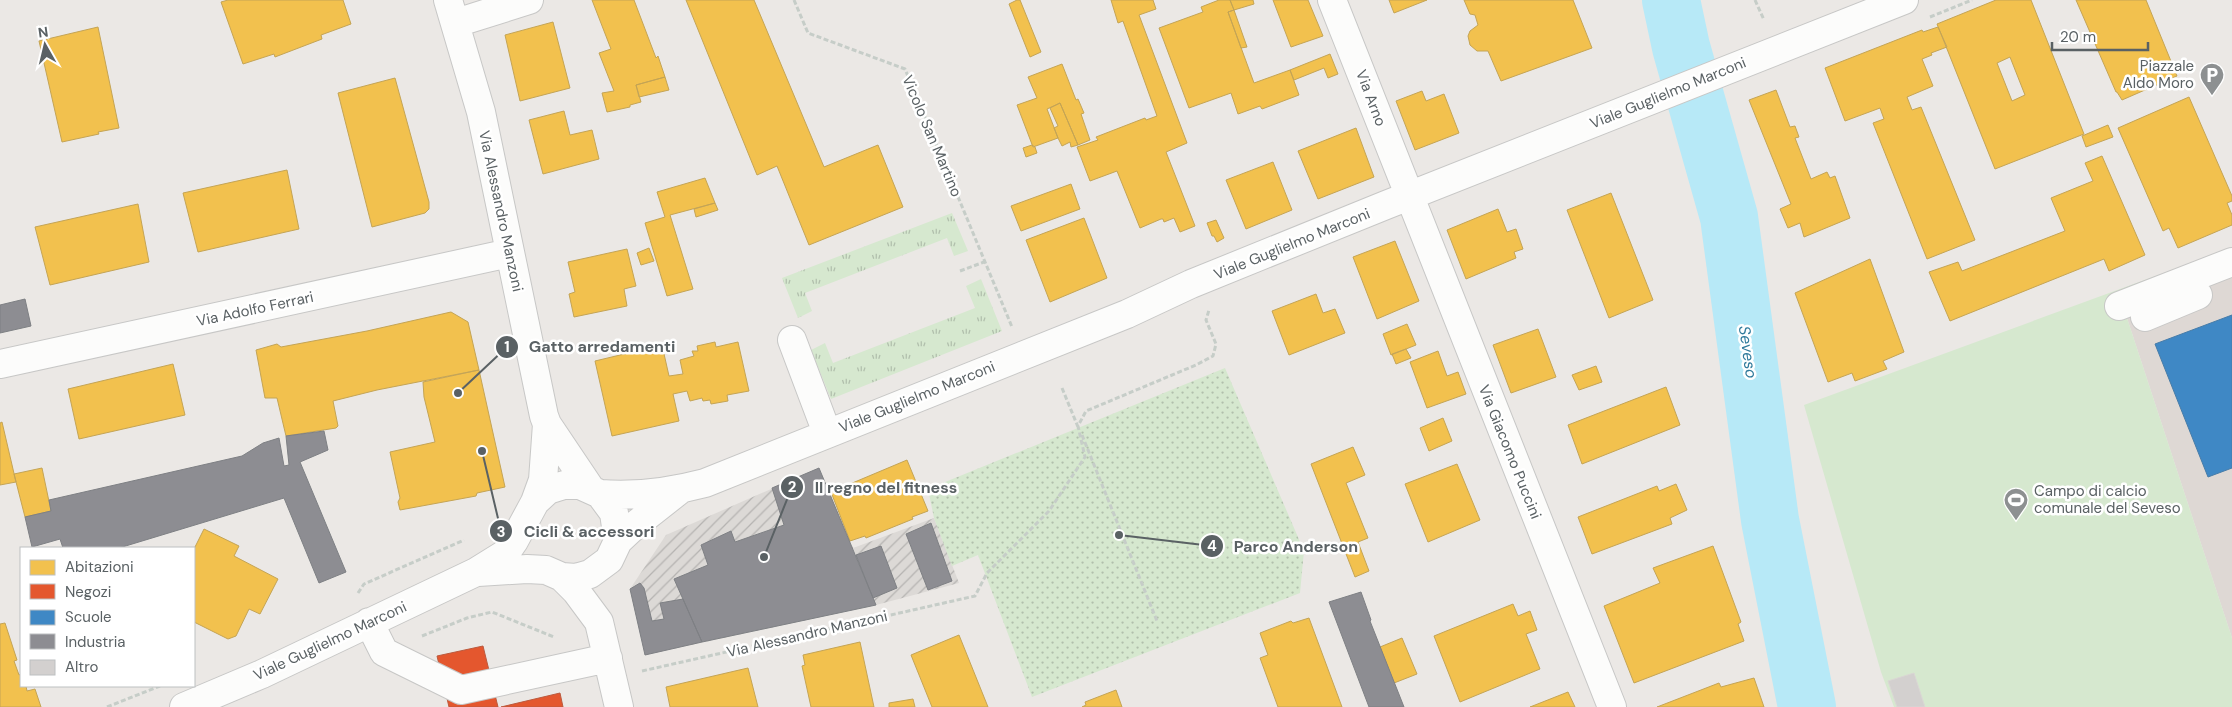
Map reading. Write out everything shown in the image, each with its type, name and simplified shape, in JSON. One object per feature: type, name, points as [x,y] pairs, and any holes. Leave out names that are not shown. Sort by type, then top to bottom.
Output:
[{"type":"street","points":[[452,11],[529,0]]},
{"type":"street","name":"Via Arno","points":[[1332,0],[1409,197]]},
{"type":"street","name":"Viale Guglielmo Marconi","points":[[595,491],[625,496],[681,489],[705,483],[1127,314],[1198,282],[1409,197],[1904,0]]},
{"type":"street","name":"Via Alessandro Manzoni","points":[[452,11],[481,112],[547,424],[543,480],[531,511]]},
{"type":"street","name":"Via Giacomo Puccini","points":[[1409,197],[1612,707]]},
{"type":"street","name":"Via Adolfo Ferrari","points":[[0,364],[510,253]]},
{"type":"street","points":[[2119,306],[2232,262]]},
{"type":"street","points":[[2145,317],[2232,281]]},
{"type":"street","points":[[792,340],[827,433]]},
{"type":"street","name":"Via Alessandro Manzoni","points":[[547,424],[595,491]]},
{"type":"street","points":[[476,572],[505,554],[531,511],[548,490],[564,485],[595,491],[614,513],[613,551],[603,637]]},
{"type":"street","points":[[476,572],[526,569],[576,578],[590,574],[634,526],[681,489]]},
{"type":"street","points":[[531,511],[526,540],[533,557],[576,591],[603,637],[619,707]]},
{"type":"street","name":"Viale Guglielmo Marconi","points":[[184,707],[262,674],[476,572]]},
{"type":"street","points":[[369,622],[384,652],[461,690],[603,637]]},
{"type":"path","name":"Vicolo San Martino","points":[[794,0],[808,32],[905,69],[1013,330]]},
{"type":"path","points":[[1756,0],[1764,20]]},
{"type":"path","points":[[960,271],[984,262]]},
{"type":"path","points":[[1078,426],[1086,411],[1196,365],[1213,356],[1216,344],[1206,320],[1209,309],[1217,305]]},
{"type":"path","points":[[1062,388],[1157,621]]},
{"type":"path","name":"Via Alessandro Manzoni","points":[[638,672],[975,596],[987,573],[1049,511],[1085,457],[1078,426]]},
{"type":"path","points":[[384,652],[467,618],[492,612],[558,639],[603,637]]},
{"type":"path","points":[[107,707],[157,687]]},
{"type":"shaded area","points":[[2232,272],[2232,638],[2126,315]]},
{"type":"shaded area","points":[[819,468],[853,548],[934,518],[959,583],[876,605],[645,655],[630,589],[666,535]]},
{"type":"green space","points":[[952,213],[968,251],[954,256],[947,238],[805,293],[812,311],[798,318],[782,278]]},
{"type":"green space","name":"Campo di calcio comunale del Seveso","points":[[2232,248],[2232,272],[2126,315],[2232,638],[2232,707],[1894,707],[1881,672],[1804,405]]},
{"type":"green space","points":[[981,279],[1002,331],[831,399],[811,350],[825,343],[833,363],[975,308],[966,286]]},
{"type":"green space","points":[[1225,368],[1304,551],[1300,593],[1032,697],[978,555],[952,566],[934,518],[928,489]]},
{"type":"building: Abitazioni","points":[[228,0],[343,0],[351,24],[321,35],[322,39],[275,57],[274,54],[243,64],[221,2]]},
{"type":"building: Abitazioni","points":[[592,0],[634,0],[656,58],[658,56],[665,77],[636,85],[641,102],[630,105],[630,107],[607,112],[602,93],[614,91],[599,53],[611,49]]},
{"type":"building: Abitazioni","points":[[686,0],[754,0],[824,167],[878,145],[903,207],[809,245],[777,166],[757,175]]},
{"type":"building: Abitazioni","points":[[1020,0],[1041,52],[1030,57],[1009,4]]},
{"type":"building: Abitazioni","points":[[1111,0],[1153,0],[1156,9],[1139,15],[1187,143],[1166,152],[1195,226],[1180,232],[1174,218],[1164,222],[1161,219],[1140,228],[1117,171],[1090,181],[1077,147],[1098,140],[1096,137],[1145,118],[1146,120],[1157,116],[1123,21],[1118,23]]},
{"type":"building: Abitazioni","points":[[1219,0],[1230,0],[1234,10],[1228,12],[1254,83],[1290,70],[1299,95],[1262,109],[1260,106],[1238,114],[1231,93],[1189,108],[1159,28],[1203,12],[1201,7]]},
{"type":"building: Abitazioni","points":[[1230,0],[1253,0],[1254,4],[1234,10]]},
{"type":"building: Abitazioni","points":[[1273,0],[1308,0],[1323,36],[1291,47]]},
{"type":"building: Abitazioni","points":[[1389,0],[1427,0],[1394,13]]},
{"type":"building: Abitazioni","points":[[1464,0],[1573,0],[1592,48],[1501,81],[1488,51],[1477,51],[1470,45],[1468,36],[1470,31],[1478,25],[1475,15],[1470,14]]},
{"type":"building: Abitazioni","points":[[1996,0],[2031,0],[2084,134],[1995,169],[1937,24]],"holes":[[[2010,57],[2025,95],[2012,101],[1997,63]]]},
{"type":"building: Abitazioni","points":[[2076,0],[2146,0],[2177,76],[2122,100],[2116,92]]},
{"type":"building: Abitazioni","points":[[1234,10],[1247,47],[1241,48],[1228,12]]},
{"type":"building: Abitazioni","points":[[553,22],[570,88],[520,101],[505,35]]},
{"type":"building: Abitazioni","points":[[98,27],[119,128],[62,142],[39,41]]},
{"type":"building: Abitazioni","points":[[1938,27],[1947,47],[1931,53],[1932,55],[1922,59],[1933,86],[1907,97],[1912,110],[1921,107],[1975,240],[1927,259],[1873,123],[1884,119],[1880,108],[1845,121],[1825,68],[1922,30],[1923,32]]},
{"type":"building: Abitazioni","points":[[1330,54],[1338,74],[1328,78],[1324,68],[1294,80],[1290,70]]},
{"type":"building: Abitazioni","points":[[1062,64],[1076,100],[1078,99],[1084,113],[1081,114],[1090,140],[1078,145],[1060,103],[1047,109],[1058,138],[1033,147],[1017,105],[1037,98],[1028,77]]},
{"type":"building: Abitazioni","points":[[665,77],[669,90],[639,97],[636,85]]},
{"type":"building: Abitazioni","points":[[395,78],[429,202],[429,209],[425,213],[372,227],[338,93]]},
{"type":"building: Abitazioni","points":[[1776,90],[1790,127],[1795,126],[1799,137],[1795,138],[1811,179],[1827,172],[1830,178],[1835,176],[1850,218],[1804,237],[1800,223],[1788,228],[1780,209],[1791,204],[1749,100]]},
{"type":"building: Abitazioni","points":[[1422,91],[1426,101],[1444,94],[1459,133],[1415,150],[1396,101]]},
{"type":"building: Abitazioni","points":[[2189,97],[2232,196],[2232,201],[2227,203],[2232,215],[2232,225],[2178,248],[2169,228],[2163,231],[2118,128]]},
{"type":"building: Abitazioni","points":[[1060,103],[1078,145],[1071,147],[1070,142],[1062,146],[1058,138],[1054,128],[1058,126],[1050,108]]},
{"type":"building: Abitazioni","points":[[564,111],[570,135],[592,130],[599,159],[543,174],[529,120]]},
{"type":"building: Abitazioni","points":[[2108,125],[2113,137],[2086,147],[2082,136]]},
{"type":"building: Abitazioni","points":[[1356,128],[1374,177],[1318,199],[1298,151]]},
{"type":"building: Abitazioni","points":[[1032,145],[1037,153],[1026,157],[1023,148]]},
{"type":"building: Abitazioni","points":[[2102,156],[2145,255],[2109,271],[2104,259],[1950,321],[1929,272],[1958,262],[1962,271],[2065,231],[2051,198],[2093,181],[2085,163]]},
{"type":"building: Abitazioni","points":[[1273,162],[1292,210],[1246,229],[1226,180]]},
{"type":"building: Abitazioni","points":[[287,170],[299,229],[198,252],[183,193]]},
{"type":"building: Abitazioni","points":[[705,178],[715,203],[670,215],[693,289],[667,296],[645,223],[665,217],[657,192]]},
{"type":"building: Abitazioni","points":[[1071,184],[1080,209],[1021,231],[1011,206]]},
{"type":"building: Abitazioni","points":[[1611,193],[1653,300],[1609,318],[1567,210]]},
{"type":"building: Abitazioni","points":[[715,203],[718,210],[696,217],[694,209]]},
{"type":"building: Abitazioni","points":[[138,204],[149,262],[50,285],[35,227]]},
{"type":"building: Abitazioni","points":[[1498,209],[1507,232],[1516,229],[1523,249],[1514,252],[1516,258],[1466,279],[1447,230]]},
{"type":"building: Abitazioni","points":[[1084,218],[1107,278],[1050,302],[1026,240]]},
{"type":"building: Abitazioni","points":[[1216,220],[1224,238],[1217,242],[1214,236],[1212,236],[1207,223]]},
{"type":"building: Abitazioni","points":[[1395,241],[1419,301],[1377,319],[1353,257]]},
{"type":"building: Abitazioni","points":[[649,248],[654,261],[641,265],[637,253]]},
{"type":"building: Abitazioni","points":[[627,249],[636,286],[624,289],[627,306],[574,317],[569,294],[575,292],[568,262]]},
{"type":"building: Abitazioni","points":[[1870,259],[1904,352],[1883,361],[1887,369],[1855,381],[1852,373],[1828,382],[1795,293]]},
{"type":"building: Abitazioni","points":[[1316,294],[1323,313],[1335,309],[1345,333],[1289,355],[1272,311]]},
{"type":"building: Abitazioni","points":[[451,312],[468,322],[479,370],[377,390],[333,401],[338,426],[336,428],[286,436],[277,398],[265,398],[256,350],[277,344],[281,347],[367,331]]},
{"type":"building: Abitazioni","points":[[1407,324],[1416,345],[1391,355],[1383,334]]},
{"type":"building: Abitazioni","points":[[1538,329],[1556,377],[1511,393],[1493,345]]},
{"type":"building: Abitazioni","points":[[715,342],[716,347],[738,342],[749,391],[727,395],[728,401],[711,404],[710,400],[703,401],[702,398],[690,401],[687,391],[673,394],[679,421],[612,436],[595,361],[662,345],[669,376],[683,374],[680,360],[694,356],[692,351],[698,351],[697,346]]},
{"type":"building: Abitazioni","points":[[1406,349],[1411,358],[1396,364],[1392,354]]},
{"type":"building: Abitazioni","points":[[1438,351],[1447,376],[1458,372],[1466,394],[1427,408],[1410,362]]},
{"type":"building: Abitazioni","points":[[173,364],[185,415],[79,439],[68,389]]},
{"type":"building: Abitazioni","points":[[1596,366],[1602,382],[1579,390],[1572,375]]},
{"type":"building: Abitazioni","points":[[479,370],[505,487],[477,493],[476,496],[400,510],[398,502],[400,498],[390,452],[435,442],[424,397],[423,382]]},
{"type":"building: Abitazioni","points":[[1666,387],[1680,425],[1582,464],[1568,425]]},
{"type":"building: Abitazioni","points":[[1443,418],[1452,441],[1429,451],[1420,428]]},
{"type":"building: Abitazioni","points":[[2,422],[16,482],[0,485],[0,423]]},
{"type":"building: Abitazioni","points":[[1353,447],[1365,475],[1346,483],[1368,538],[1358,542],[1369,571],[1355,577],[1311,464]]},
{"type":"building: Abitazioni","points":[[907,460],[928,511],[866,538],[865,536],[850,541],[831,492]]},
{"type":"building: Abitazioni","points":[[1457,464],[1480,520],[1428,542],[1405,484]]},
{"type":"building: Abitazioni","points":[[42,468],[51,511],[25,517],[14,474]]},
{"type":"building: Abitazioni","points":[[1676,484],[1687,510],[1670,518],[1672,524],[1592,554],[1578,517],[1657,486],[1659,491]]},
{"type":"building: Abitazioni","points":[[204,529],[239,546],[234,556],[278,579],[260,614],[249,609],[236,636],[228,639],[195,622],[195,547]]},
{"type":"building: Abitazioni","points":[[1713,546],[1741,622],[1738,624],[1744,641],[1634,683],[1604,606],[1660,583],[1653,568]]},
{"type":"building: Abitazioni","points":[[1513,604],[1518,616],[1530,611],[1537,630],[1526,634],[1540,669],[1460,702],[1434,636]]},
{"type":"building: Abitazioni","points":[[1309,618],[1342,707],[1278,707],[1260,658],[1268,655],[1260,633],[1291,621],[1293,623]]},
{"type":"building: Abitazioni","points":[[5,623],[17,660],[14,661],[20,674],[20,687],[26,687],[27,691],[35,689],[41,707],[0,707],[0,624]]},
{"type":"building: Abitazioni","points":[[959,635],[988,707],[932,707],[911,655]]},
{"type":"building: Abitazioni","points":[[1402,638],[1417,674],[1394,683],[1380,647]]},
{"type":"building: Abitazioni","points":[[860,642],[874,707],[811,707],[802,666],[805,665],[803,655]]},
{"type":"building: Abitazioni","points":[[748,668],[758,707],[670,707],[666,687]]},
{"type":"building: Abitazioni","points":[[1754,678],[1764,707],[1657,707],[1719,683],[1721,687]]},
{"type":"building: Abitazioni","points":[[1116,690],[1122,707],[1082,707],[1086,705],[1085,702]]},
{"type":"building: Abitazioni","points":[[1568,692],[1575,707],[1530,707]]},
{"type":"building: Abitazioni","points":[[913,699],[915,707],[889,707],[889,703]]},
{"type":"building: Negozi","points":[[483,646],[498,707],[449,707],[437,656]]},
{"type":"building: Negozi","points":[[560,693],[563,707],[501,707]]},
{"type":"building: Scuole","points":[[2232,315],[2232,468],[2208,477],[2155,344]]},
{"type":"building: Industria","points":[[25,299],[31,326],[0,333],[0,305]]},
{"type":"building: Industria","points":[[324,431],[328,450],[300,462],[346,572],[319,583],[284,498],[122,547],[63,547],[60,539],[32,547],[25,517],[51,511],[49,500],[242,456],[263,443],[279,438],[284,466],[289,465],[286,436]]},
{"type":"building: Industria","points":[[819,468],[876,605],[702,642],[674,579],[708,565],[701,545],[731,531],[735,542],[784,525],[772,488]]},
{"type":"building: Industria","points":[[931,523],[952,581],[928,590],[906,534]]},
{"type":"building: Industria","points":[[881,546],[897,588],[873,598],[856,555]]},
{"type":"building: Industria","points":[[640,583],[644,588],[652,621],[664,619],[660,603],[683,599],[702,642],[645,655],[630,589]]},
{"type":"building: Industria","points":[[1361,592],[1370,621],[1404,707],[1369,707],[1329,602]]},
{"type":"building: Altro","points":[[1914,673],[1925,707],[1897,707],[1888,681]]},
{"type":"waterway","name":"Seveso","points":[[1671,0],[1681,47],[1729,217],[1770,520],[1807,707]]},
{"type":"place","name":"Piazzale Aldo Moro","points":[[2212,96]]},
{"type":"place","name":"Gatto arredamenti","points":[[458,393]]},
{"type":"place","name":"Cicli & accessori","points":[[482,451]]},
{"type":"place","name":"Campo di calcio comunale del Seveso","points":[[2016,521]]},
{"type":"place","name":"Parco Anderson","points":[[1119,535]]},
{"type":"place","name":"Il regno del fitness","points":[[764,557]]}]
